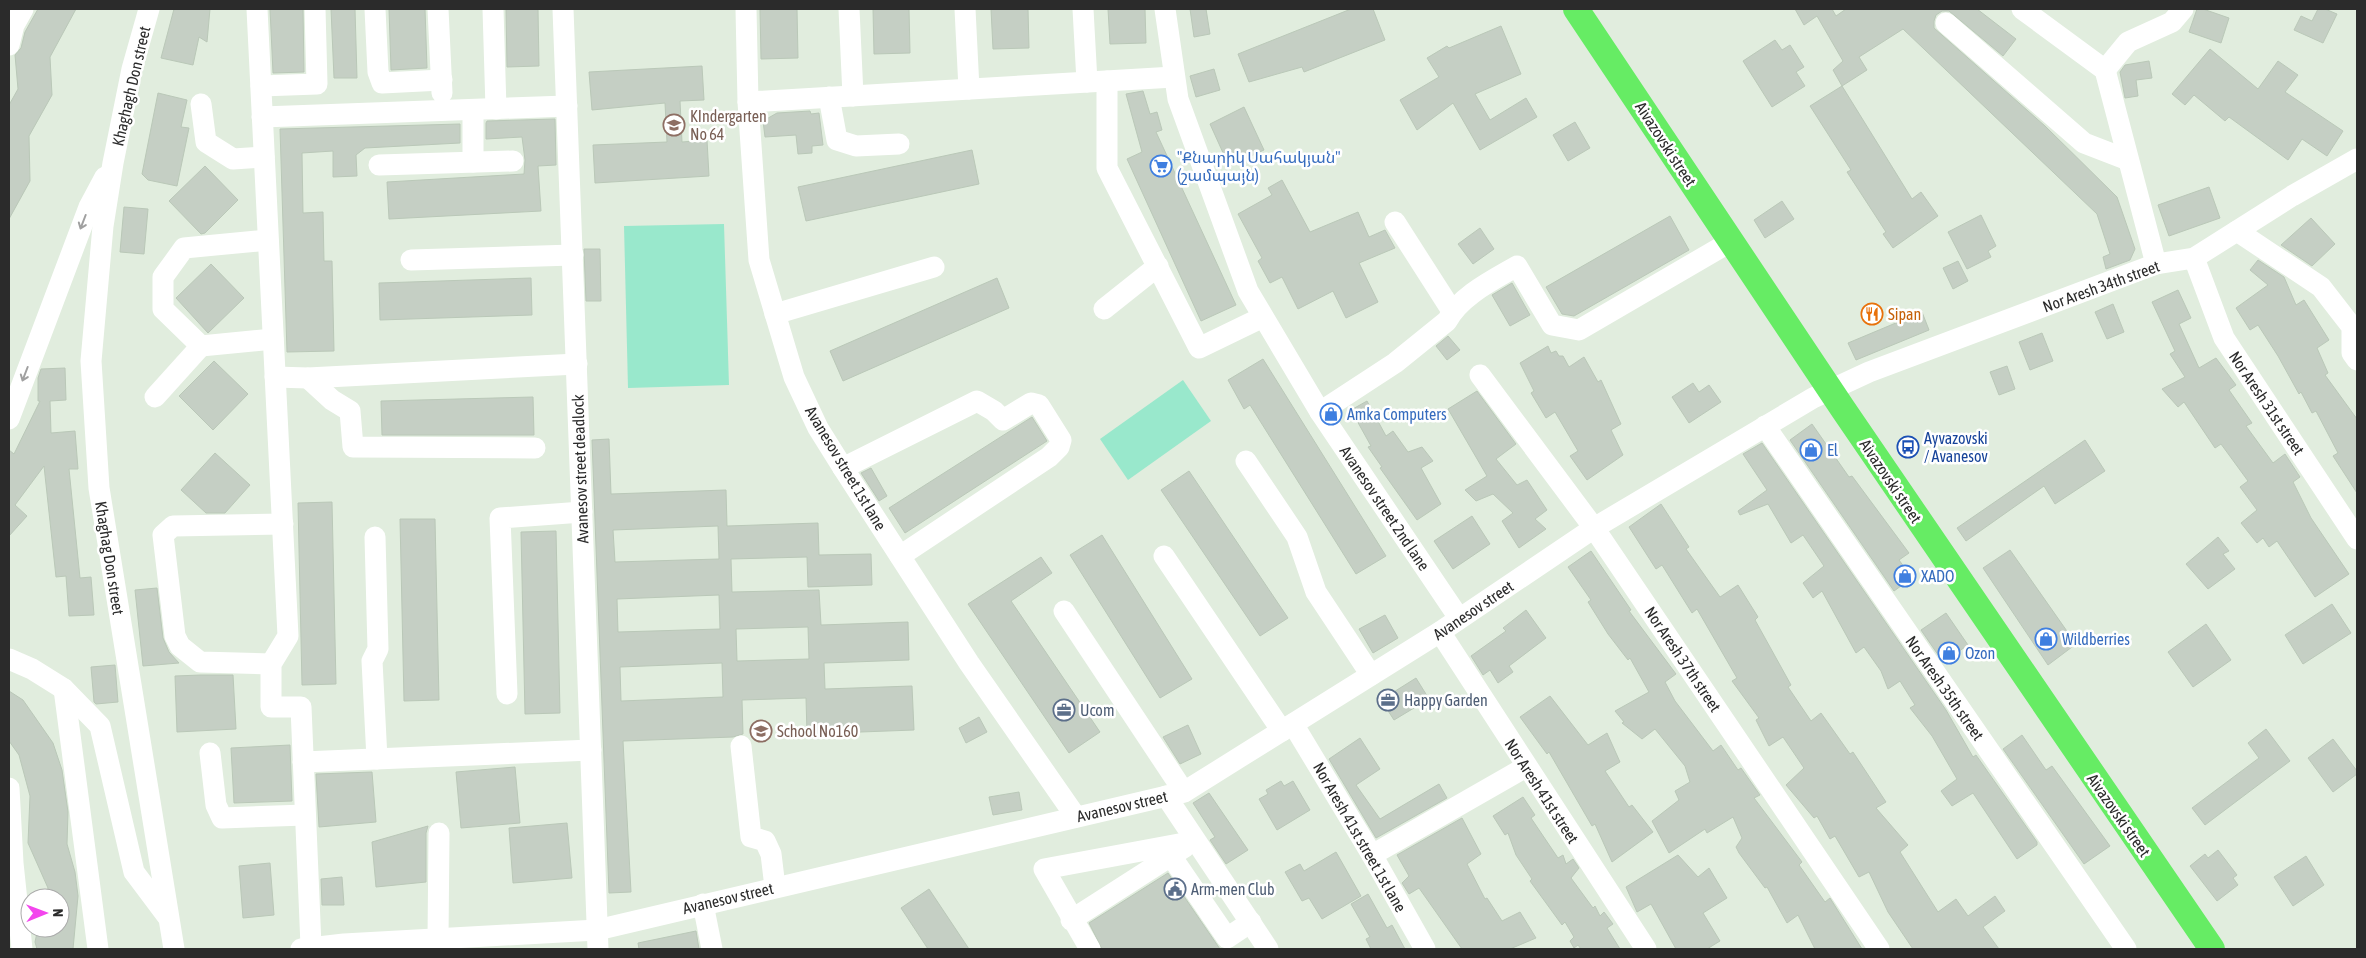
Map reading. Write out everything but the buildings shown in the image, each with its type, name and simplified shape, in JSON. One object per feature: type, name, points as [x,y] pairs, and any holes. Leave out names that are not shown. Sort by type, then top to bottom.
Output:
[{"type":"main road","name":"Aivazovski street","points":[[1576,9],[1730,242],[2037,695],[2212,949]]},
{"type":"street","points":[[9,45],[14,26],[23,9]]},
{"type":"street","name":"Khaghagh Don street","points":[[112,163],[132,69],[149,9]]},
{"type":"street","points":[[257,9],[288,636],[271,664],[271,708],[301,707],[305,815],[306,948]]},
{"type":"street","points":[[261,86],[317,84],[315,9]]},
{"type":"street","points":[[375,9],[378,72],[382,83],[442,80]]},
{"type":"street","points":[[438,9],[443,111]]},
{"type":"street","points":[[493,9],[496,109]]},
{"type":"street","name":"Avanesov street deadlock","points":[[564,9],[597,940]]},
{"type":"street","name":"Avanesov street 1st lane","points":[[746,9],[748,102],[759,260],[794,377],[818,428],[900,556],[969,663],[1076,817]]},
{"type":"street","points":[[849,9],[853,96]]},
{"type":"street","points":[[965,9],[969,89]]},
{"type":"street","points":[[1084,9],[1097,81],[1107,168],[1199,348],[1263,317]]},
{"type":"street","name":"Avanesov street 2nd lane","points":[[1165,9],[1178,99],[1248,291],[1320,412],[1460,618]]},
{"type":"street","points":[[2022,9],[2105,70],[2156,264]]},
{"type":"street","points":[[2105,70],[2128,42],[2172,22],[2184,9]]},
{"type":"street","points":[[1946,23],[2084,143],[2128,160]]},
{"type":"street","points":[[748,102],[1174,77]]},
{"type":"street","points":[[829,97],[836,140],[856,146],[899,144]]},
{"type":"street","points":[[201,104],[206,142],[233,159],[264,156]]},
{"type":"street","points":[[262,117],[567,106]]},
{"type":"street","points":[[472,110],[473,162]]},
{"type":"street","name":"Nor Aresh 34th street","points":[[1831,389],[2156,264],[2194,258],[2292,196],[2357,159]]},
{"type":"street","points":[[379,165],[513,161]]},
{"type":"street","points":[[9,419],[89,207],[112,163]]},
{"type":"street","name":"Khaghag Don street","points":[[112,163],[103,226],[91,361],[99,488],[174,949]]},
{"type":"street","points":[[1395,222],[1452,311]]},
{"type":"street","points":[[2237,231],[2321,287],[2352,327],[2352,353],[2357,360]]},
{"type":"street","points":[[201,346],[163,309],[163,277],[184,248],[268,240]]},
{"type":"street","points":[[1320,412],[1395,363],[1447,321],[1452,311],[1490,282],[1517,266],[1552,325],[1579,330],[1730,242]]},
{"type":"street","points":[[411,260],[572,255]]},
{"type":"street","name":"Nor Aresh 31st street","points":[[2194,258],[2224,338],[2357,539]]},
{"type":"street","points":[[1104,309],[1158,266]]},
{"type":"street","points":[[775,314],[934,267]]},
{"type":"street","points":[[155,398],[201,346],[273,339]]},
{"type":"street","points":[[275,377],[308,378],[576,364]]},
{"type":"street","name":"Nor Aresh 37th street","points":[[1480,375],[1594,528],[1879,949]]},
{"type":"street","points":[[308,378],[332,400],[350,410],[353,447],[535,448]]},
{"type":"street","name":"Avanesov street","points":[[306,948],[345,947],[438,939],[597,940],[704,904],[1175,794],[1288,728],[1440,632],[1594,528],[1831,389]]},
{"type":"street","points":[[844,468],[977,401],[994,411],[1003,420],[1031,403],[1039,405],[1061,440],[1059,447],[1049,457],[900,556]]},
{"type":"street","name":"Nor Aresh 35th street","points":[[1765,426],[2126,949]]},
{"type":"street","points":[[1246,461],[1297,537],[1316,592],[1371,675]]},
{"type":"street","points":[[507,694],[500,518],[582,512]]},
{"type":"street","points":[[271,664],[200,662],[180,646],[175,636],[163,535],[173,526],[283,524]]},
{"type":"street","points":[[375,536],[378,649],[372,661],[377,759]]},
{"type":"street","name":"Nor Aresh 41st street 1st lane","points":[[1164,556],[1288,728],[1372,855],[1425,949]]},
{"type":"street","points":[[1064,611],[1175,794],[1195,841],[1268,949]]},
{"type":"street","name":"Nor Aresh 41st street","points":[[1440,632],[1646,949]]},
{"type":"street","points":[[9,659],[32,669],[64,689],[100,726],[134,872],[169,918]]},
{"type":"street","points":[[64,689],[98,949]]},
{"type":"street","points":[[741,746],[751,838],[765,841],[771,854],[775,887]]},
{"type":"street","points":[[303,762],[591,750]]},
{"type":"street","points":[[210,753],[216,806],[222,818],[305,815]]},
{"type":"street","points":[[1372,855],[1526,767]]},
{"type":"street","points":[[9,788],[13,863],[22,949]]},
{"type":"street","points":[[438,939],[439,833]]},
{"type":"street","points":[[1071,920],[1195,841]]},
{"type":"street","points":[[1090,949],[1071,920],[1044,869],[1195,841]]},
{"type":"street","points":[[1171,856],[1227,938],[1251,922]]},
{"type":"street","points":[[704,904],[712,949]]},
{"type":"green space","points":[[724,224],[729,385],[628,388],[624,226]]},
{"type":"green space","points":[[1183,380],[1211,421],[1128,480],[1100,439]]},
{"type":"place","name":"KIndergarten No 64","points":[[674,125]]},
{"type":"place","name":"\"Քնարիկ Սահակյան\" (շամպայն)","points":[[1161,166]]},
{"type":"place","name":"Sipan","points":[[1872,314]]},
{"type":"place","name":"Amka Computers","points":[[1331,414]]},
{"type":"place","name":"Ayvazovski / Avanesov","points":[[1908,447]]},
{"type":"place","name":"El","points":[[1811,450]]},
{"type":"place","name":"XADO","points":[[1905,576]]},
{"type":"place","name":"Wildberries","points":[[2046,639]]},
{"type":"place","name":"Ozon","points":[[1949,653]]},
{"type":"place","name":"Happy Garden","points":[[1388,700]]},
{"type":"place","name":"Ucom","points":[[1064,710]]},
{"type":"place","name":"School No160","points":[[761,731]]},
{"type":"place","name":"Arm-men Club","points":[[1175,889]]}]
